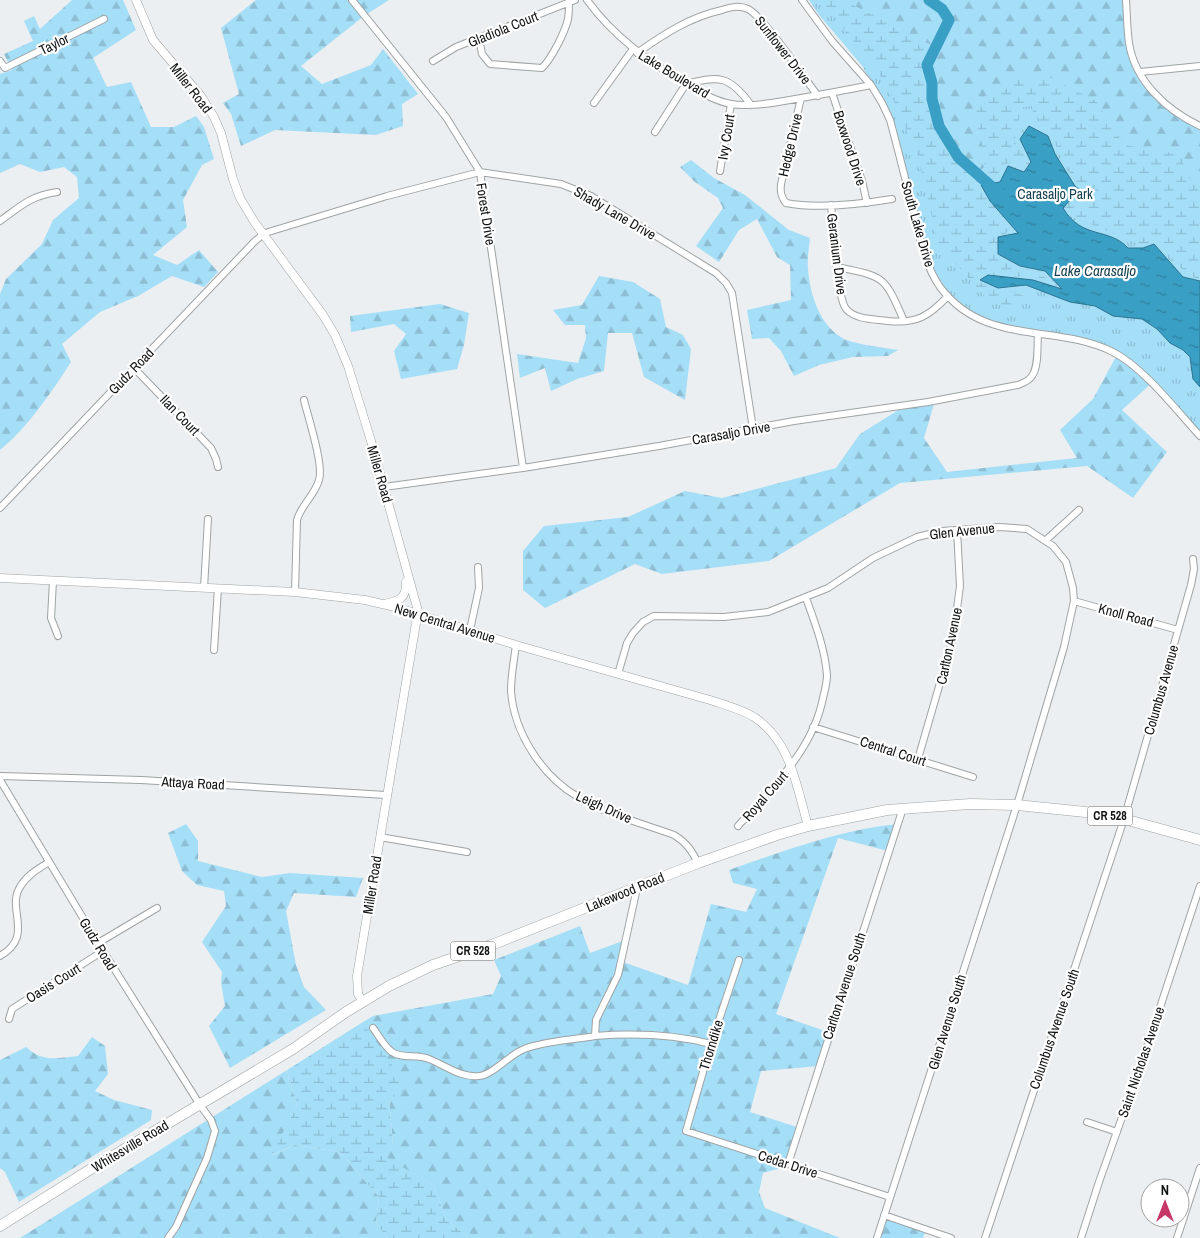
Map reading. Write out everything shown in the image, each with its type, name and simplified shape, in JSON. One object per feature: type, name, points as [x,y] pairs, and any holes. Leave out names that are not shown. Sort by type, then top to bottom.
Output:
[{"type":"main road","name":"Lakewood Road","points":[[262,1068],[389,986],[433,965],[494,944],[698,863],[808,826],[887,810],[970,804],[1017,805]]},
{"type":"main road","name":"CR 528","points":[[1017,805],[1124,819],[1200,840]]},
{"type":"main road","name":"Whitesville Road","points":[[0,1226],[91,1169],[262,1068]]},
{"type":"street","name":"Miller Road","points":[[136,0],[153,40],[201,96],[214,117],[221,133],[240,198],[263,235],[323,315],[335,335],[348,366],[384,487],[418,614],[357,976],[358,994],[363,1002]]},
{"type":"street","name":"Forest Drive","points":[[352,0],[446,117],[480,172],[523,468]]},
{"type":"street","name":"Lake Boulevard","points":[[587,0],[614,32],[635,51],[686,84],[719,101],[751,105],[818,96],[871,85]]},
{"type":"street","name":"South Lake Drive","points":[[802,0],[832,41],[871,85],[882,103],[890,120],[923,249],[933,274],[948,296],[963,310],[982,322],[1000,328],[1097,345],[1115,353],[1137,369],[1200,436]]},
{"type":"street","points":[[1126,0],[1129,44],[1145,82],[1172,109],[1200,126]]},
{"type":"street","points":[[478,38],[482,54],[490,64],[542,68],[548,63],[566,26],[572,1]]},
{"type":"street","name":"Gladiola Court","points":[[433,61],[456,47],[572,1]]},
{"type":"street","name":"Sunflower Drive","points":[[594,103],[635,51],[690,19],[708,12],[735,6],[756,14],[818,96]]},
{"type":"street","name":"Taylor","points":[[0,61],[5,68],[104,19]]},
{"type":"street","points":[[1140,72],[1200,66]]},
{"type":"street","points":[[655,132],[686,84],[706,78],[725,80],[743,94],[751,105]]},
{"type":"street","name":"Boxwood Drive","points":[[832,92],[862,181],[867,203]]},
{"type":"street","name":"Hedge Drive","points":[[801,98],[780,192],[782,199],[786,203],[805,206],[867,203],[892,199]]},
{"type":"street","name":"Ivy Court","points":[[720,171],[731,104]]},
{"type":"street","name":"Shady Lane Drive","points":[[263,235],[280,228],[378,199],[480,172],[540,180],[571,187],[591,196],[716,273],[726,283],[732,293],[753,429]]},
{"type":"street","points":[[0,221],[30,199],[57,192]]},
{"type":"street","name":"Geranium Drive","points":[[831,204],[838,280],[844,306],[847,310],[863,318],[904,321],[926,317],[948,296]]},
{"type":"street","name":"Gudz Road","points":[[0,508],[254,241],[263,235]]},
{"type":"street","points":[[837,267],[871,274],[881,279],[891,291],[904,321]]},
{"type":"street","name":"Carasaljo Drive","points":[[384,487],[523,468],[794,421],[928,402],[1018,385],[1028,380],[1034,374],[1038,334]]},
{"type":"street","name":"Ilan Court","points":[[134,368],[210,448],[218,467]]},
{"type":"street","points":[[294,592],[297,520],[299,512],[317,486],[321,471],[304,400]]},
{"type":"street","points":[[1046,540],[1079,510]]},
{"type":"street","points":[[204,588],[208,519]]},
{"type":"street","name":"Glen Avenue","points":[[618,674],[627,643],[633,633],[643,622],[654,616],[748,616],[768,612],[828,588],[873,558],[917,537],[942,531],[999,527],[1027,529],[1054,546],[1066,562],[1071,575],[1074,601],[1064,647],[1017,805]]},
{"type":"street","name":"Carlton Avenue","points":[[918,759],[953,638],[960,586],[957,530]]},
{"type":"street","name":"Columbus Avenue","points":[[1124,819],[1191,585],[1194,569],[1193,559]]},
{"type":"street","points":[[382,604],[397,601],[403,597],[406,591],[404,562]]},
{"type":"street","points":[[470,630],[480,588],[478,568]]},
{"type":"street","name":"New Central Avenue","points":[[0,578],[294,592],[382,604],[516,645],[710,700],[739,710],[755,718],[768,729],[784,751],[791,766],[808,826]]},
{"type":"street","points":[[53,581],[51,618],[58,636]]},
{"type":"street","points":[[214,650],[218,588]]},
{"type":"street","name":"Royal Court","points":[[738,826],[798,757],[821,708],[827,674],[817,630],[806,598]]},
{"type":"street","name":"Knoll Road","points":[[1074,601],[1178,630]]},
{"type":"street","name":"Leigh Drive","points":[[516,645],[511,677],[513,706],[526,740],[544,767],[557,782],[578,797],[597,807],[674,835],[682,840],[693,853],[698,863]]},
{"type":"street","name":"Central Court","points":[[813,728],[973,777]]},
{"type":"street","name":"Attaya Road","points":[[0,776],[141,780],[386,795]]},
{"type":"street","name":"Gudz Road","points":[[0,780],[98,943],[211,1120],[215,1131],[207,1158],[176,1227],[168,1238]]},
{"type":"street","name":"Glen Avenue South","points":[[877,1238],[1017,805]]},
{"type":"street","name":"Carlton Avenue South","points":[[788,1164],[903,808]]},
{"type":"street","name":"Columbus Avenue South","points":[[985,1238],[1124,819]]},
{"type":"street","points":[[380,837],[467,852]]},
{"type":"street","points":[[0,956],[6,953],[16,941],[19,931],[17,896],[19,888],[29,875],[49,862]]},
{"type":"street","name":"Saint Nicholas Avenue","points":[[1081,1238],[1200,886]]},
{"type":"street","points":[[595,1036],[596,1020],[613,987],[620,968],[636,888]]},
{"type":"street","points":[[98,943],[157,908]]},
{"type":"street","name":"Oasis Court","points":[[9,1019],[12,1009],[103,951]]},
{"type":"street","name":"Thorndike","points":[[686,1131],[711,1044],[739,960]]},
{"type":"street","points":[[373,1028],[384,1044],[399,1056],[429,1059],[461,1074],[474,1076],[485,1075],[508,1058],[537,1045],[595,1036],[627,1034],[662,1036],[685,1038],[711,1044]]},
{"type":"street","points":[[1086,1122],[1117,1132]]},
{"type":"street","name":"Cedar Drive","points":[[686,1131],[890,1197]]},
{"type":"street","points":[[1177,1238],[1200,1168]]},
{"type":"street","points":[[884,1215],[951,1238]]},
{"type":"green space","points":[[72,0],[123,0],[136,30],[93,58],[107,87],[131,82],[151,127],[174,127],[196,116],[204,127],[214,159],[202,165],[183,200],[187,227],[153,255],[177,265],[199,250],[218,272],[204,287],[172,276],[138,296],[100,312],[62,344],[71,362],[30,420],[0,450],[0,294],[6,279],[42,244],[53,220],[79,198],[77,177],[64,167],[40,172],[20,164],[0,173],[0,74],[12,70],[4,54],[33,41],[24,21],[34,16],[40,29]]},
{"type":"green space","points":[[256,0],[389,0],[364,16],[301,66],[322,84],[371,65],[383,49],[418,94],[402,104],[403,126],[376,135],[275,130],[241,146],[231,114],[223,103],[239,94],[221,28]]},
{"type":"green space","name":"Carasaljo Park","points":[[809,0],[1126,0],[1134,59],[1157,96],[1200,126],[1200,436],[1137,369],[1097,345],[1000,328],[963,310],[933,274],[891,124],[863,67],[819,15]]},
{"type":"green space","points":[[821,0],[843,0],[933,46],[929,113],[966,166],[977,174],[985,166],[975,113],[987,101],[1023,77],[1051,78],[1096,101],[1124,145],[1184,155],[1183,170],[1200,192],[1200,282],[1154,249],[1057,211],[1078,189],[1049,132],[1029,106],[1021,108],[1014,144],[1031,152],[1052,170],[1025,174],[1017,162],[999,165],[1000,186],[978,181],[1012,224],[994,252],[1068,289],[1026,276],[989,280],[979,270],[975,281],[1032,298],[1004,307],[987,299],[938,244],[919,159],[886,83]]},
{"type":"green space","points":[[843,0],[1127,0],[1131,59],[1156,96],[1200,123],[1200,192],[1183,170],[1184,155],[1124,145],[1096,101],[1051,78],[975,113],[985,166],[977,175],[966,166],[929,113],[933,46]]},
{"type":"green space","points":[[691,160],[714,178],[745,195],[789,230],[810,238],[808,265],[811,289],[823,318],[836,333],[844,339],[855,343],[898,350],[888,356],[853,357],[819,365],[794,376],[781,351],[769,338],[752,339],[747,310],[791,300],[790,265],[777,257],[757,219],[739,230],[719,262],[696,246],[723,208],[718,198],[695,182],[680,167]]},
{"type":"green space","points":[[599,276],[633,282],[660,299],[666,327],[683,335],[691,349],[685,400],[644,377],[632,333],[608,333],[604,371],[577,379],[551,391],[545,368],[520,378],[517,354],[578,363],[586,338],[585,325],[565,325],[553,310],[582,305]]},
{"type":"green space","points":[[440,304],[469,313],[464,345],[457,369],[401,379],[394,351],[406,334],[394,324],[351,332],[350,316]]},
{"type":"green space","points":[[1118,353],[1154,381],[1122,410],[1167,452],[1133,498],[1087,466],[900,483],[769,561],[662,574],[635,564],[545,608],[523,590],[523,551],[544,526],[628,517],[685,491],[722,498],[836,468],[860,434],[900,409],[934,404],[924,438],[947,472],[1077,458],[1060,430],[1093,399]]},
{"type":"green space","points":[[186,824],[198,841],[198,861],[262,877],[290,873],[363,878],[356,897],[294,893],[286,911],[296,965],[304,987],[326,1010],[230,1068],[209,1026],[225,1006],[221,983],[222,972],[202,942],[226,906],[224,891],[197,885],[182,871],[168,833]]},
{"type":"green space","points":[[897,824],[888,851],[838,838],[776,1014],[831,1033],[819,1066],[761,1071],[750,1112],[800,1128],[788,1166],[763,1173],[759,1192],[765,1208],[840,1238],[469,1238],[446,1219],[434,1186],[385,1157],[393,1145],[389,1099],[363,1022],[373,1016],[493,994],[501,976],[494,960],[580,926],[590,953],[628,939],[623,962],[688,985],[711,904],[746,912],[757,889],[733,883],[729,870],[833,836]]},
{"type":"green space","points":[[363,1022],[399,1075],[403,1091],[389,1099],[393,1145],[386,1157],[434,1186],[446,1219],[469,1238],[387,1238],[376,1223],[379,1197],[340,1152],[295,1145],[271,1155],[297,1106],[287,1070]]},
{"type":"green space","points":[[92,1037],[105,1046],[108,1074],[95,1091],[114,1100],[152,1110],[151,1120],[19,1202],[5,1172],[0,1168],[0,1060],[26,1047],[44,1057],[78,1056]]},
{"type":"green space","points":[[287,1070],[297,1106],[272,1155],[295,1145],[340,1152],[379,1197],[376,1223],[387,1238],[20,1238]]},
{"type":"green space","points":[[883,1215],[926,1229],[923,1238],[873,1238]]},
{"type":"water","name":"Lake Carasaljo","points":[[1029,126],[1048,136],[1055,154],[1075,186],[1081,191],[1063,208],[1070,218],[1078,225],[1112,237],[1128,248],[1143,248],[1154,244],[1183,277],[1200,281],[1200,387],[1193,379],[1190,357],[1142,319],[1113,316],[1095,306],[1070,302],[1026,285],[998,288],[980,280],[988,275],[1033,280],[1062,289],[1045,271],[1020,266],[998,254],[998,237],[1018,233],[990,201],[981,185],[1000,182],[1008,166],[1024,172],[1031,162],[1020,139]]},
{"type":"waterway","points":[[929,0],[942,9],[949,20],[927,65],[932,83],[932,99],[939,126],[958,157],[1000,194]]}]
